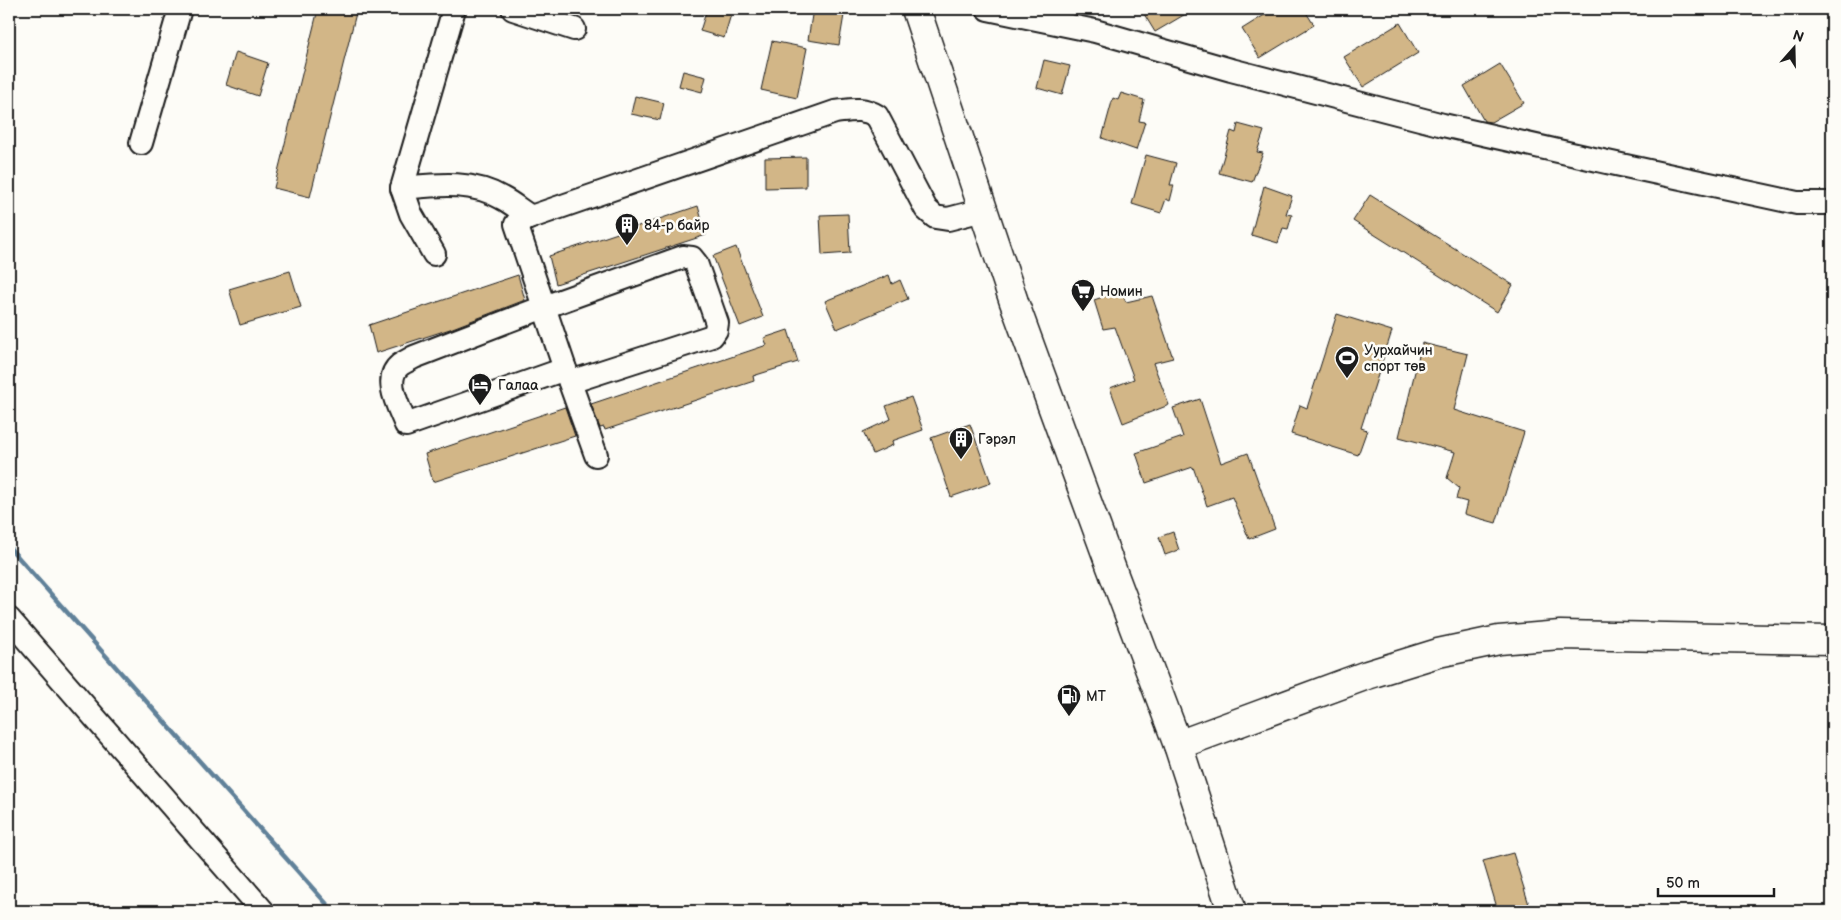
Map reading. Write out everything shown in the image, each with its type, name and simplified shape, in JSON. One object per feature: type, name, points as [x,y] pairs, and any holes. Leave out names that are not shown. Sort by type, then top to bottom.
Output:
[{"type":"main road","points":[[916,9],[1014,302],[1178,745],[1232,911]]},
{"type":"main road","points":[[1178,745],[1367,675],[1438,653],[1499,640],[1560,635],[1832,640]]},
{"type":"street","points":[[141,143],[180,9]]},
{"type":"street","points":[[434,254],[411,214],[402,188],[454,9]]},
{"type":"street","points":[[513,9],[574,28]]},
{"type":"street","points":[[988,9],[1095,31],[1240,72],[1462,130],[1798,203],[1832,203]]},
{"type":"street","points":[[596,455],[516,224],[531,217],[835,112],[851,110],[866,110],[877,116],[926,209],[935,217],[948,219],[983,210]]},
{"type":"street","points":[[402,188],[454,184],[481,189],[501,197],[531,217]]},
{"type":"street","points":[[683,257],[692,258],[696,263],[717,323],[716,330],[712,336],[567,375],[406,425],[392,387],[392,375],[399,366],[414,357],[544,307],[683,257]]},
{"type":"street","points":[[9,618],[263,911]]},
{"type":"building","points":[[318,9],[357,9],[310,197],[274,188]]},
{"type":"building","points":[[707,9],[732,11],[724,38],[700,31]]},
{"type":"building","points":[[813,9],[845,9],[839,45],[808,40]]},
{"type":"building","points":[[1141,9],[1194,9],[1155,32]]},
{"type":"building","points":[[1274,9],[1304,9],[1314,25],[1260,58],[1242,29]]},
{"type":"building","points":[[1400,23],[1418,53],[1363,87],[1344,57]]},
{"type":"building","points":[[772,41],[807,48],[797,98],[761,90]]},
{"type":"building","points":[[236,52],[268,63],[258,96],[226,85]]},
{"type":"building","points":[[1044,60],[1070,66],[1062,95],[1037,88]]},
{"type":"building","points":[[1500,64],[1524,103],[1491,122],[1484,121],[1464,86]]},
{"type":"building","points":[[683,71],[706,77],[702,92],[679,86]]},
{"type":"building","points":[[1121,93],[1144,100],[1139,121],[1145,122],[1136,150],[1102,138],[1113,98],[1118,100]]},
{"type":"building","points":[[635,96],[664,103],[660,120],[631,114]]},
{"type":"building","points":[[1238,124],[1264,131],[1257,152],[1263,153],[1252,182],[1219,173],[1231,131],[1236,133]]},
{"type":"building","points":[[1146,155],[1176,163],[1170,185],[1174,185],[1170,201],[1166,199],[1161,213],[1132,204]]},
{"type":"building","points":[[806,157],[806,187],[765,188],[765,158]]},
{"type":"building","points":[[1264,186],[1292,196],[1286,214],[1292,215],[1288,229],[1283,228],[1278,243],[1251,235]]},
{"type":"building","points":[[1370,195],[1513,285],[1497,312],[1353,221]]},
{"type":"building","name":"84-р байр","points":[[698,206],[706,235],[556,284],[549,256]]},
{"type":"building","points":[[848,214],[850,253],[822,255],[820,215]]},
{"type":"building","points":[[736,247],[763,317],[740,326],[713,256]]},
{"type":"building","points":[[290,271],[301,307],[240,325],[229,289]]},
{"type":"building","points":[[518,275],[525,300],[450,329],[376,353],[369,325]]},
{"type":"building","points":[[889,275],[892,284],[900,280],[908,299],[837,329],[825,301]]},
{"type":"building","points":[[1120,291],[1126,302],[1152,296],[1173,358],[1153,363],[1169,405],[1123,423],[1110,388],[1134,379],[1115,327],[1103,329],[1094,300]]},
{"type":"building","points":[[1337,314],[1392,331],[1361,428],[1367,430],[1358,455],[1291,434],[1300,405],[1307,408]]},
{"type":"building","points":[[788,330],[798,362],[753,376],[754,381],[605,430],[604,427],[600,428],[591,404],[767,345],[764,338]]},
{"type":"building","points":[[1422,343],[1468,354],[1454,410],[1524,432],[1496,523],[1464,514],[1467,502],[1456,499],[1459,488],[1447,478],[1455,452],[1399,437]]},
{"type":"building","points":[[911,397],[923,430],[892,441],[893,445],[873,454],[863,432],[891,419],[886,406]]},
{"type":"building","points":[[1200,399],[1221,463],[1248,453],[1275,529],[1249,539],[1232,497],[1207,506],[1193,467],[1146,483],[1136,453],[1183,437],[1173,408]]},
{"type":"building","points":[[565,407],[575,436],[433,482],[425,454]]},
{"type":"building","name":"Гэрэл","points":[[970,424],[991,483],[951,497],[931,438]]},
{"type":"building","points":[[1173,532],[1179,550],[1165,555],[1159,537]]},
{"type":"building","points":[[1513,853],[1531,911],[1498,911],[1483,861]]},
{"type":"waterway","points":[[9,547],[333,911]]},
{"type":"place","name":"84-р байр","points":[[627,246]]},
{"type":"place","name":"Номин","points":[[1083,312]]},
{"type":"place","name":"Уурхайчин спорт төв","points":[[1347,379]]},
{"type":"place","name":"Галаа","points":[[480,406]]},
{"type":"place","name":"Гэрэл","points":[[961,460]]},
{"type":"place","name":"МТ","points":[[1069,717]]}]
